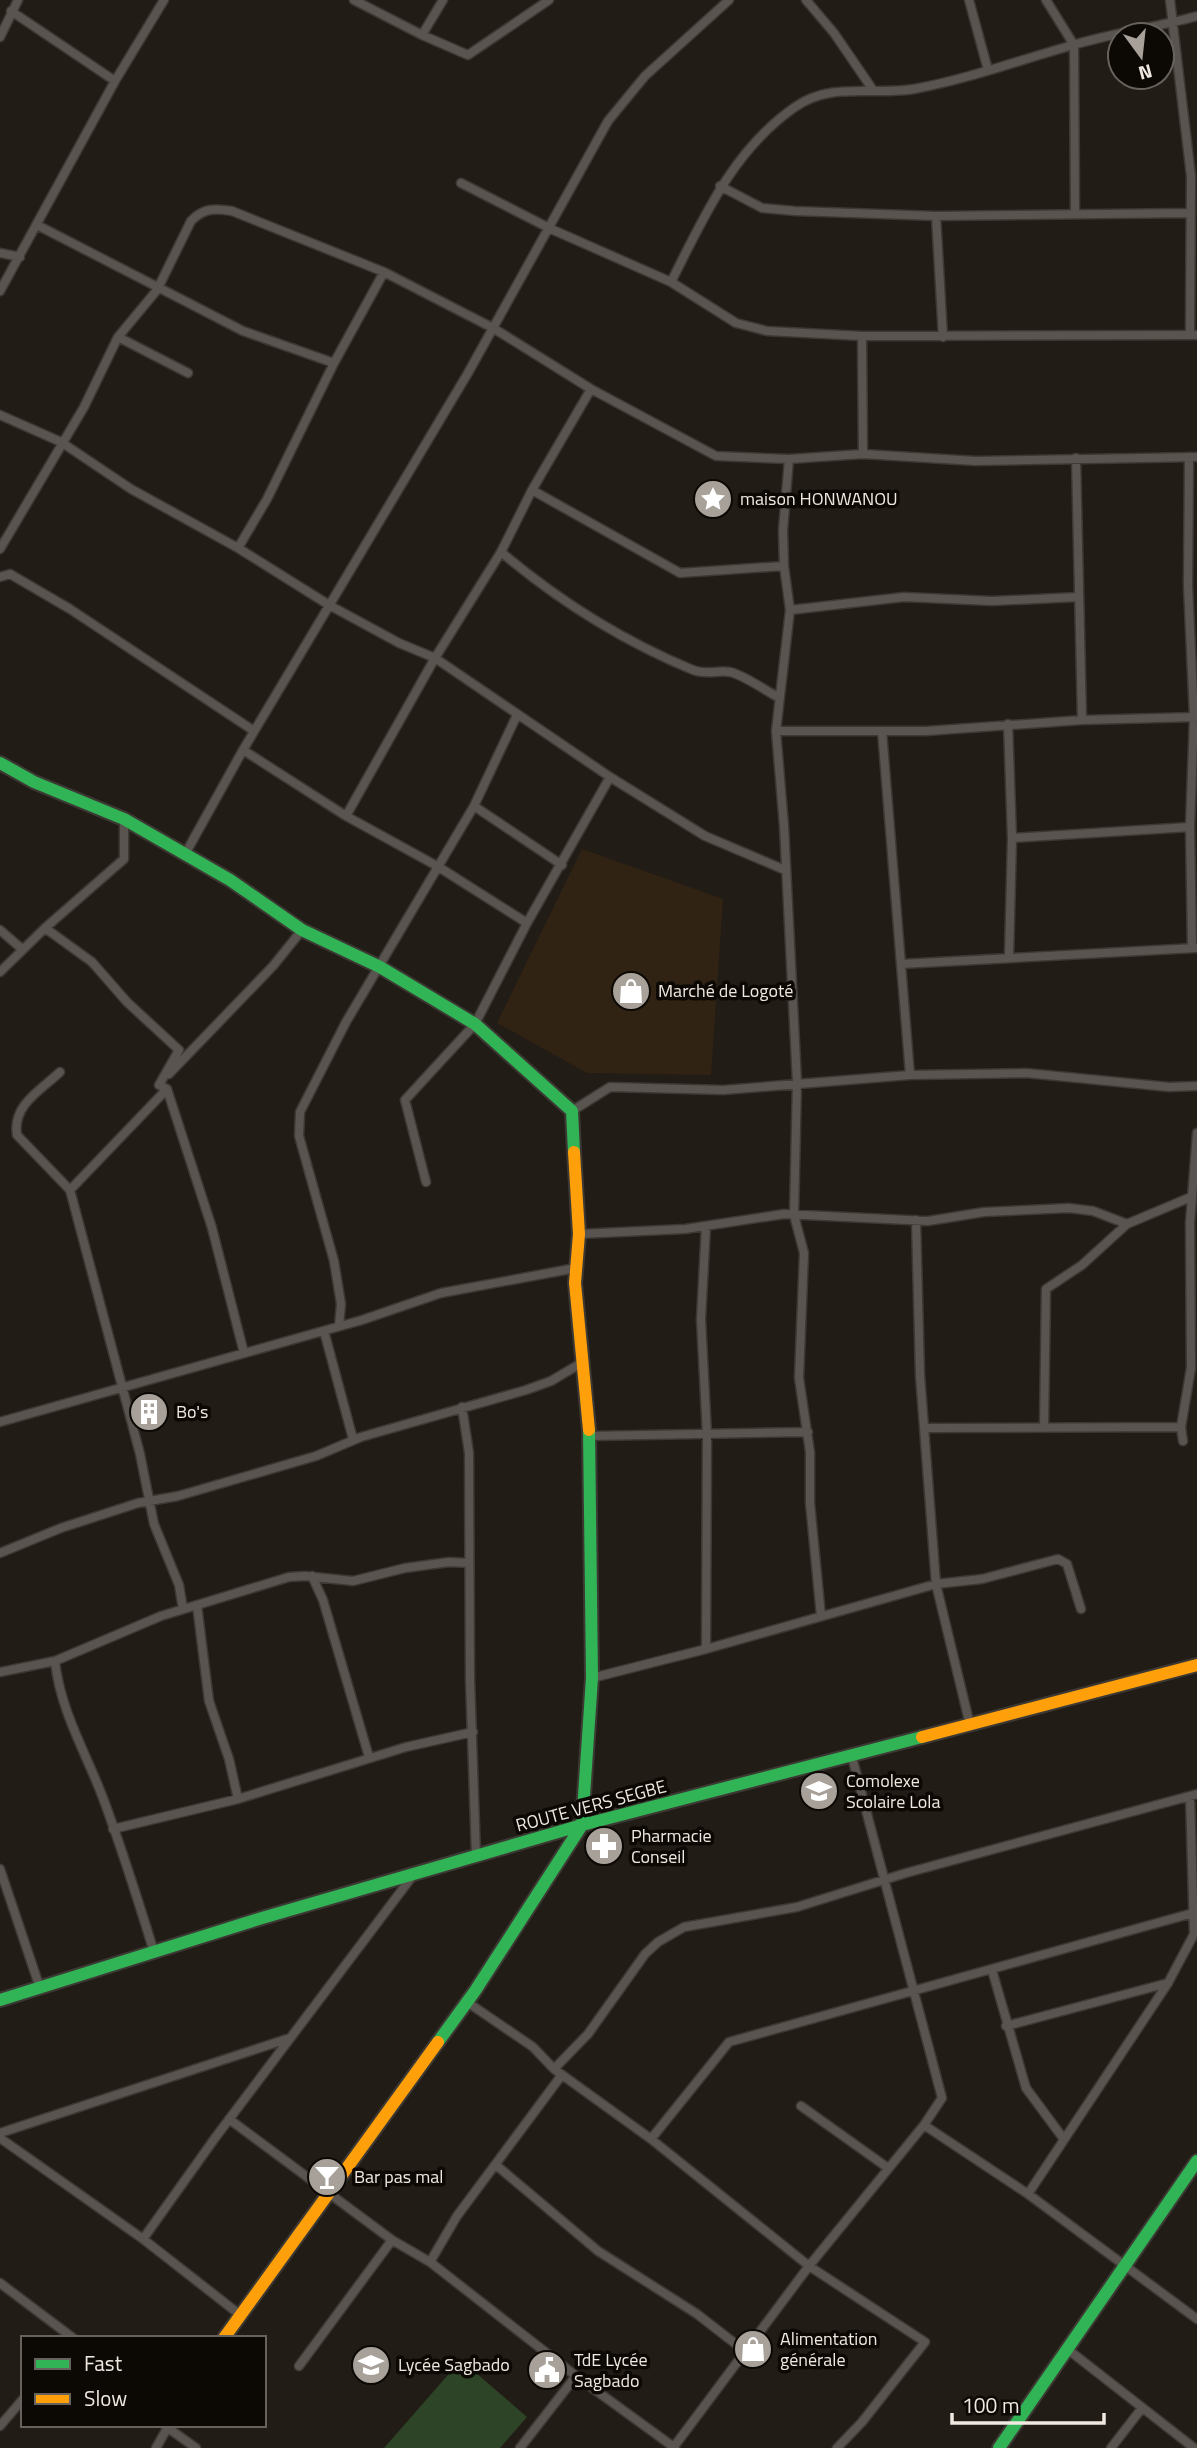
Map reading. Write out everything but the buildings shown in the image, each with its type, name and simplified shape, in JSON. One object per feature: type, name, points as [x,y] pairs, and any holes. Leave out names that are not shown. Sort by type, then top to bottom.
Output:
[{"type":"street","points":[[0,37],[18,0]]},
{"type":"street","points":[[0,291],[115,81],[164,0]]},
{"type":"street","points":[[354,0],[468,55],[549,0]]},
{"type":"street","points":[[422,35],[443,0]]},
{"type":"street","points":[[184,856],[254,731],[551,229],[608,121],[645,76],[729,0]]},
{"type":"street","points":[[806,0],[834,33],[873,90]]},
{"type":"street","points":[[969,0],[988,71]]},
{"type":"street","points":[[1046,0],[1074,45],[1074,213]]},
{"type":"street","points":[[1170,0],[1173,21]]},
{"type":"street","points":[[11,11],[115,81]]},
{"type":"street","points":[[1176,22],[1197,16]]},
{"type":"street","points":[[671,282],[720,186],[772,125],[797,105],[820,95],[839,91],[915,89],[1106,38]]},
{"type":"street","points":[[461,183],[551,229],[671,282],[736,323],[767,331],[862,337],[1194,335],[1191,176],[1176,48]]},
{"type":"street","points":[[720,186],[762,208],[936,216],[1190,213]]},
{"type":"street","points":[[0,549],[84,407],[118,337],[157,290],[191,221],[198,213],[216,208],[232,211],[384,272],[493,328],[591,390],[716,456],[789,459],[863,454],[976,461],[1193,457],[1188,586],[1195,717],[1190,827],[1194,948],[1136,949],[1097,955],[1009,956],[901,964]]},
{"type":"street","points":[[936,216],[943,337]]},
{"type":"street","points":[[37,225],[157,290],[243,331],[334,363]]},
{"type":"street","points":[[0,253],[20,257]]},
{"type":"street","points":[[238,548],[267,499],[334,363],[384,272]]},
{"type":"street","points":[[118,337],[188,373]]},
{"type":"street","points":[[862,337],[863,454]]},
{"type":"street","points":[[346,816],[435,658],[501,552],[532,490],[591,390]]},
{"type":"street","points":[[0,415],[61,442],[131,489],[238,548],[329,605],[399,643],[435,658],[610,777],[705,836],[785,870]]},
{"type":"street","points":[[1076,458],[1082,720]]},
{"type":"street","points":[[789,459],[783,530],[784,566],[790,610],[776,732],[797,1082],[794,1215],[804,1253],[799,1350],[821,1616]]},
{"type":"street","points":[[532,490],[680,573],[784,566]]},
{"type":"street","points":[[501,552],[535,581],[585,615],[642,647],[697,672],[732,672],[778,697]]},
{"type":"street","points":[[0,578],[10,575],[70,610],[254,731]]},
{"type":"street","points":[[790,610],[904,597],[992,601],[1078,597]]},
{"type":"street","points":[[339,1326],[339,1286],[303,1154],[298,1121],[300,1112],[346,1022],[474,806],[517,715]]},
{"type":"street","points":[[776,732],[882,731],[1195,717]]},
{"type":"street","points":[[1009,724],[1012,838],[1009,956]]},
{"type":"street","points":[[882,731],[910,1075]]},
{"type":"street","points":[[243,750],[346,816],[437,866],[527,923]]},
{"type":"street","points":[[0,763],[34,782],[124,819],[184,856],[230,880],[302,930],[380,967],[475,1024],[572,1111],[579,1234],[576,1268],[590,1436],[592,1678],[582,1825],[467,2002],[225,2336]]},
{"type":"street","points":[[426,1182],[405,1100],[475,1024],[527,923],[610,777]]},
{"type":"street","points":[[474,806],[562,865]]},
{"type":"street","points":[[0,972],[45,928],[124,859],[124,819]]},
{"type":"street","points":[[1012,838],[1190,827]]},
{"type":"street","points":[[45,928],[92,962],[127,1002],[178,1050],[163,1087],[212,1228],[244,1353]]},
{"type":"street","points":[[0,930],[22,949]]},
{"type":"street","points":[[70,1190],[302,930]]},
{"type":"street","points":[[60,1072],[25,1103],[17,1115],[17,1135],[70,1190],[123,1387],[154,1524],[179,1585],[183,1609]]},
{"type":"street","points":[[572,1111],[610,1087],[723,1090],[910,1075],[1026,1073],[1169,1087],[1197,1086]]},
{"type":"street","points":[[1183,1441],[1181,1427],[1191,1368],[1191,1197],[1197,1133]]},
{"type":"street","points":[[1044,1428],[1046,1289],[1082,1265],[1127,1224],[1191,1197]]},
{"type":"street","points":[[579,1234],[706,1226],[794,1215],[916,1220],[984,1212],[1069,1208],[1093,1211],[1127,1224]]},
{"type":"street","points":[[916,1220],[920,1375],[936,1584],[970,1725]]},
{"type":"street","points":[[705,1649],[707,1435],[701,1319],[706,1226]]},
{"type":"street","points":[[0,1422],[324,1331],[441,1293],[576,1268]]},
{"type":"street","points":[[324,1331],[354,1439]]},
{"type":"street","points":[[0,1553],[61,1528],[149,1500],[178,1496],[316,1456],[354,1439],[526,1390],[559,1377],[583,1362]]},
{"type":"street","points":[[462,1408],[468,1429],[469,1454],[476,1855]]},
{"type":"street","points":[[925,1428],[1181,1427]]},
{"type":"street","points":[[590,1436],[807,1432]]},
{"type":"street","points":[[592,1678],[936,1584],[982,1579],[1062,1559],[1067,1564],[1081,1609]]},
{"type":"street","points":[[0,1672],[55,1661],[183,1609],[289,1577],[312,1576],[353,1581],[405,1568],[449,1562],[469,1563]]},
{"type":"street","points":[[312,1576],[323,1600],[369,1757]]},
{"type":"street","points":[[197,1605],[209,1701],[229,1759],[238,1799]]},
{"type":"street","points":[[55,1661],[57,1677],[80,1747],[113,1829],[154,1952]]},
{"type":"street","name":"ROUTE VERS SEGBE","points":[[0,2000],[415,1872],[582,1825],[852,1757],[1197,1665]]},
{"type":"street","points":[[113,1829],[238,1799],[369,1757],[457,1733],[473,1732]]},
{"type":"street","points":[[229,2119],[330,2191],[392,2240],[429,2262],[674,2448],[810,2266],[924,2125],[942,2098],[852,1757]]},
{"type":"street","points":[[554,2069],[588,2034],[645,1954],[684,1927],[797,1907],[884,1880],[1194,1795],[1194,1934],[1168,1983],[1028,2194]]},
{"type":"street","points":[[0,1869],[40,1988]]},
{"type":"street","points":[[143,2239],[229,2119],[415,1872]]},
{"type":"street","points":[[651,2139],[729,2042],[1193,1913]]},
{"type":"street","points":[[992,1970],[1026,2088],[1063,2138]]},
{"type":"street","points":[[1006,2026],[1168,1983]]},
{"type":"street","points":[[467,2002],[533,2047],[561,2076],[651,2139],[810,2266],[925,2342],[863,2422],[837,2448]]},
{"type":"street","points":[[0,2135],[290,2038]]},
{"type":"street","points":[[429,2262],[457,2216],[561,2076]]},
{"type":"street","points":[[801,2106],[888,2168]]},
{"type":"street","points":[[924,2125],[1028,2194],[1197,2319]]},
{"type":"street","points":[[0,2135],[143,2239],[239,2314]]},
{"type":"street","points":[[999,2448],[1066,2348],[1192,2178],[1197,2161]]},
{"type":"street","points":[[496,2165],[598,2251],[697,2314],[746,2352]]},
{"type":"street","points":[[299,2366],[392,2240]]},
{"type":"street","points":[[0,2283],[70,2336]]},
{"type":"street","points":[[1066,2348],[1194,2448]]},
{"type":"street","points":[[520,2448],[576,2376]]},
{"type":"street","points":[[0,2426],[21,2401]]},
{"type":"street","points":[[1111,2448],[1142,2408]]},
{"type":"street","points":[[156,2448],[169,2427],[196,2448]]},
{"type":"shaded area","name":"Marché de Logoté","points":[[582,849],[723,899],[711,1075],[587,1073],[497,1023]]},
{"type":"green space","points":[[461,2360],[527,2417],[500,2448],[384,2448]]},
{"type":"traffic: fast","points":[[0,763],[34,782],[124,819],[230,880],[302,930],[380,967],[475,1024],[572,1111],[574,1152]]},
{"type":"traffic: fast","points":[[438,2042],[475,1991],[582,1825],[592,1678],[589,1430]]},
{"type":"traffic: fast","points":[[0,2000],[262,1918],[582,1825],[922,1737]]},
{"type":"traffic: fast","points":[[999,2448],[1197,2161]]},
{"type":"traffic: slow","points":[[574,1152],[579,1234],[575,1283],[589,1430]]},
{"type":"traffic: slow","points":[[922,1737],[1197,1665]]},
{"type":"traffic: slow","points":[[225,2336],[438,2042]]},
{"type":"place","name":"maison HONWANOU","points":[[713,499]]},
{"type":"place","name":"Marché de Logoté","points":[[631,991]]},
{"type":"place","name":"Bo's","points":[[149,1412]]},
{"type":"place","name":"Comolexe Scolaire Lola","points":[[819,1791]]},
{"type":"place","name":"Pharmacie Conseil","points":[[604,1846]]},
{"type":"place","name":"Bar pas mal","points":[[327,2177]]},
{"type":"place","name":"Alimentation générale","points":[[753,2349]]},
{"type":"place","name":"Lycée Sagbado","points":[[371,2365]]},
{"type":"place","name":"TdE Lycée Sagbado","points":[[547,2370]]}]
